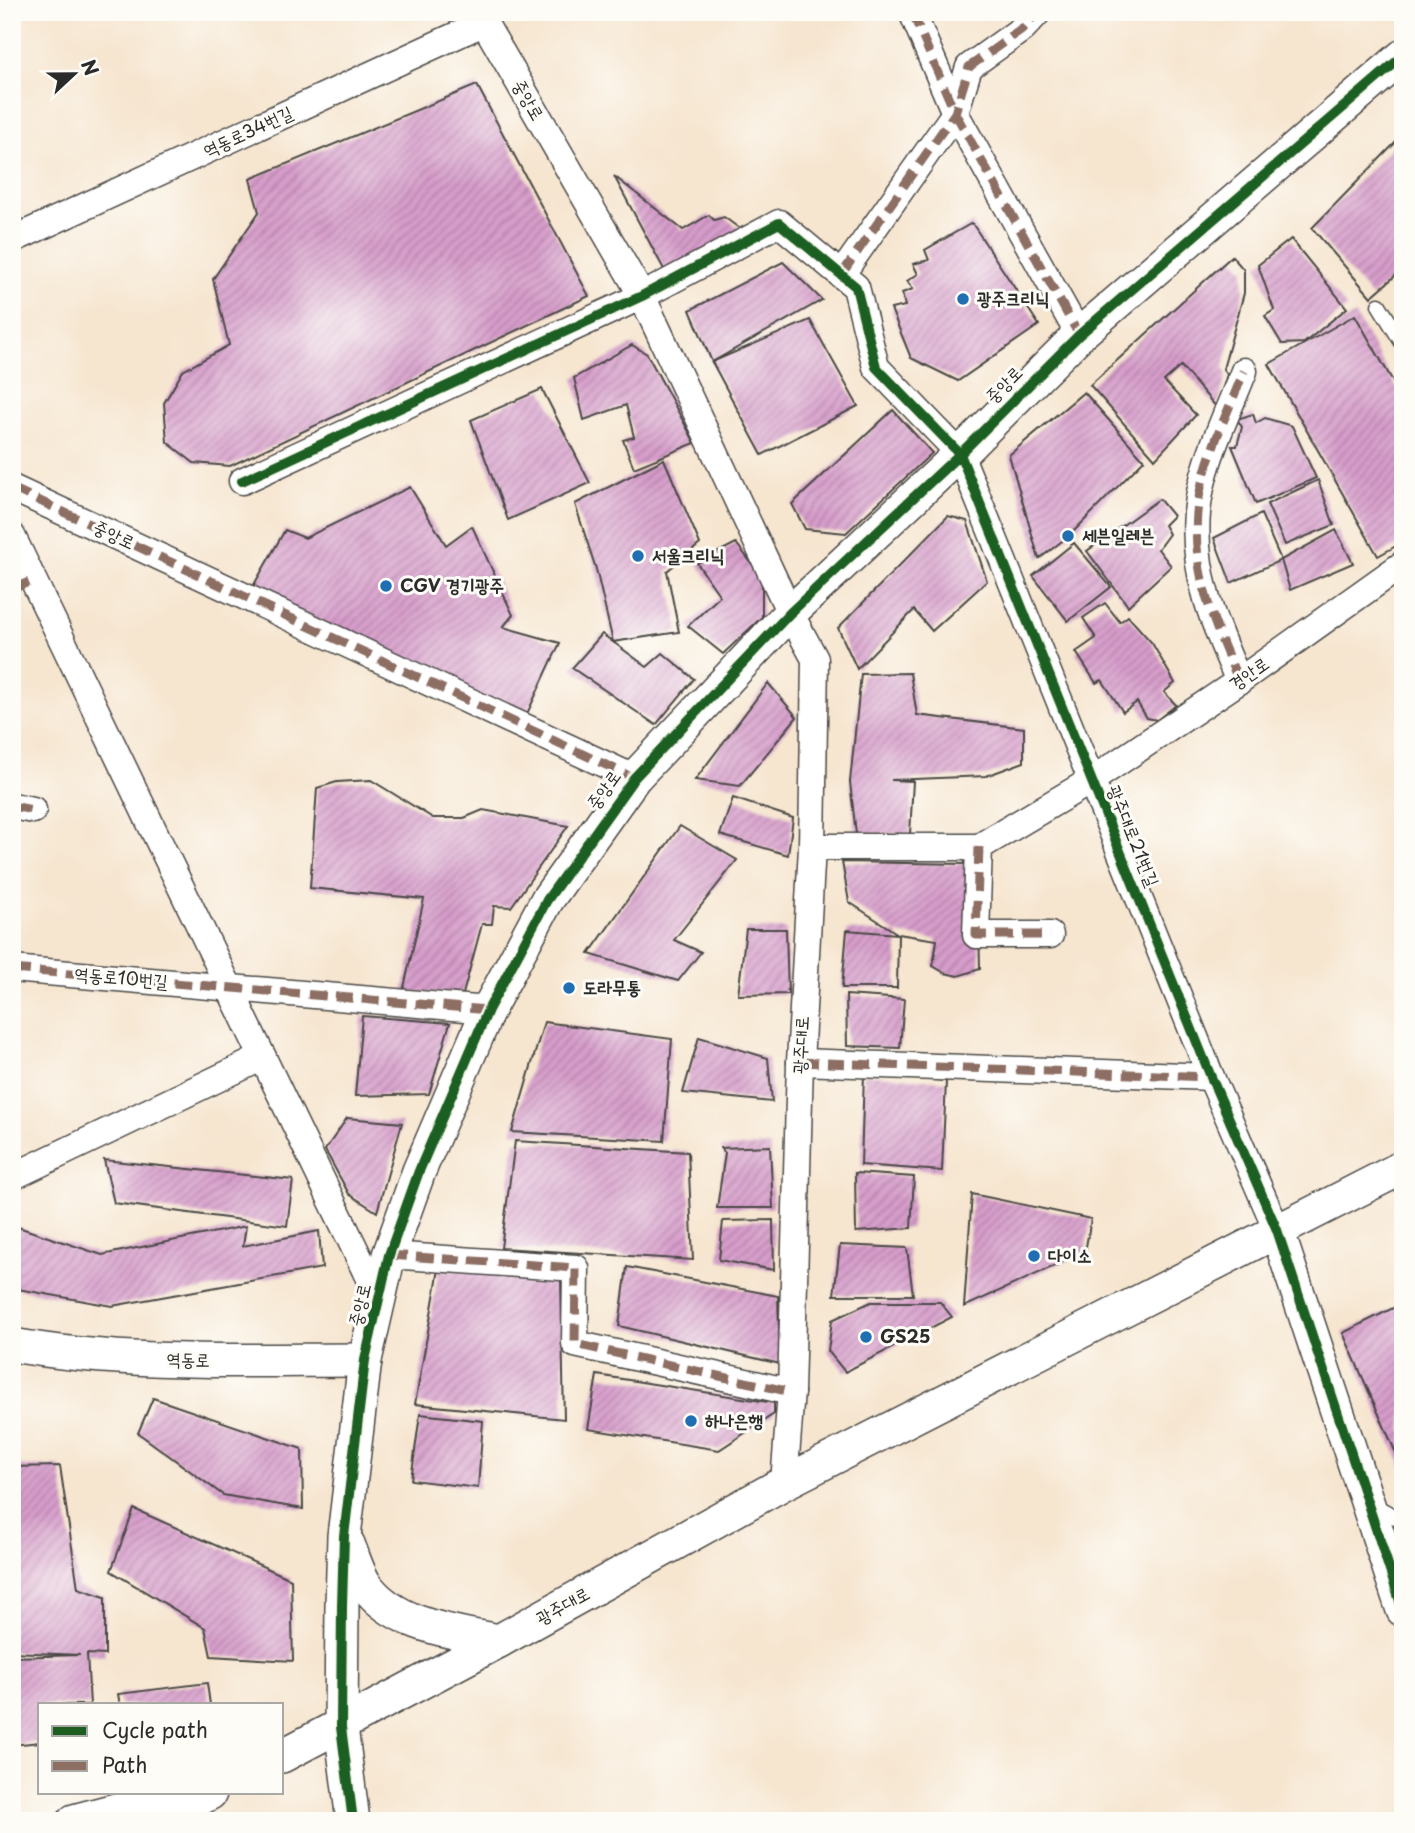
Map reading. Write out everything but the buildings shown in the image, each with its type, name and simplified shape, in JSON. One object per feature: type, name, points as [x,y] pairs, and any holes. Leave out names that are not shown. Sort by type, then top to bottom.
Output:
[{"type":"street","points":[[912,12],[955,113],[1079,335]]},
{"type":"street","points":[[841,275],[955,113],[969,67],[1022,29],[1038,12]]},
{"type":"street","name":"역동로34번길","points":[[12,240],[480,18]]},
{"type":"street","name":"중앙로","points":[[480,18],[642,296],[790,613]]},
{"type":"street","name":"중앙로","points":[[353,1821],[341,1727],[344,1536],[365,1360],[389,1255],[419,1171],[488,1010],[547,900],[634,778],[712,692],[790,613],[960,454],[1079,335],[1403,56]]},
{"type":"street","points":[[242,481],[642,296],[779,223],[856,287],[876,367],[960,454]]},
{"type":"street","points":[[1239,681],[1202,589],[1197,551],[1197,511],[1206,474],[1244,371]]},
{"type":"street","name":"광주대로21번길","points":[[960,454],[1211,1077],[1277,1230]]},
{"type":"street","name":"중앙로","points":[[12,488],[634,778]]},
{"type":"street","points":[[12,536],[23,584],[229,987],[379,1299]]},
{"type":"street","name":"경안로","points":[[1092,780],[1239,681],[1403,564]]},
{"type":"street","name":"광주대로","points":[[784,1483],[791,1392],[800,1062],[812,847],[815,659],[790,613]]},
{"type":"street","name":"광주대로21번길","points":[[979,847],[1092,780]]},
{"type":"street","points":[[812,847],[979,847],[976,935],[1050,935]]},
{"type":"street","name":"역동로10번길","points":[[12,969],[229,987]]},
{"type":"street","points":[[229,987],[488,1010]]},
{"type":"street","points":[[12,1177],[263,1057]]},
{"type":"street","points":[[800,1062],[1211,1077]]},
{"type":"street","name":"광주대로","points":[[284,1755],[499,1642],[784,1483],[1403,1167]]},
{"type":"street","points":[[1277,1230],[1403,1610]]},
{"type":"street","points":[[389,1255],[576,1268],[575,1344],[791,1392]]},
{"type":"street","name":"역동로","points":[[12,1345],[66,1354],[176,1360],[365,1360]]},
{"type":"street","points":[[344,1536],[366,1585],[394,1611],[433,1628],[499,1642]]},
{"type":"street","points":[[74,1821],[176,1794]]},
{"type":"street","points":[[160,1821],[208,1794]]},
{"type":"street","points":[[198,1821],[223,1794]]},
{"type":"lane","points":[[1379,305],[1403,344]]},
{"type":"lane","points":[[1368,1503],[1403,1521]]},
{"type":"marked path","points":[[912,12],[955,113],[1079,335]]},
{"type":"marked path","points":[[841,275],[955,113],[969,67],[1022,29],[1038,12]]},
{"type":"marked path","points":[[1239,681],[1207,600],[1196,536],[1199,495],[1204,477],[1244,371]]},
{"type":"marked path","points":[[12,488],[634,778]]},
{"type":"marked path","points":[[12,589],[34,580]]},
{"type":"marked path","points":[[12,806],[33,810]]},
{"type":"marked path","points":[[979,847],[976,935],[1050,935]]},
{"type":"marked path","points":[[12,969],[488,1010]]},
{"type":"marked path","points":[[800,1062],[1211,1077]]},
{"type":"marked path","points":[[389,1255],[576,1268],[575,1344],[791,1392]]},
{"type":"cycle path","points":[[353,1821],[341,1727],[342,1605],[344,1536],[365,1360],[389,1255],[419,1171],[488,1010],[547,900],[634,778],[790,613],[960,454],[1079,335],[1403,56]]},
{"type":"cycle path","points":[[242,481],[642,296],[779,223],[856,287],[876,367],[960,454],[1211,1077],[1277,1230],[1403,1610]]},
{"type":"place","name":"광주크리닉","points":[[963,299]]},
{"type":"place","name":"세븐일레븐","points":[[1068,536]]},
{"type":"place","name":"서울크리닉","points":[[638,556]]},
{"type":"place","name":"CGV 경기광주","points":[[386,586]]},
{"type":"place","name":"도라무통","points":[[569,988]]},
{"type":"place","name":"다이소","points":[[1034,1256]]},
{"type":"place","name":"GS25","points":[[866,1337]]},
{"type":"place","name":"하나은행","points":[[691,1421]]}]
